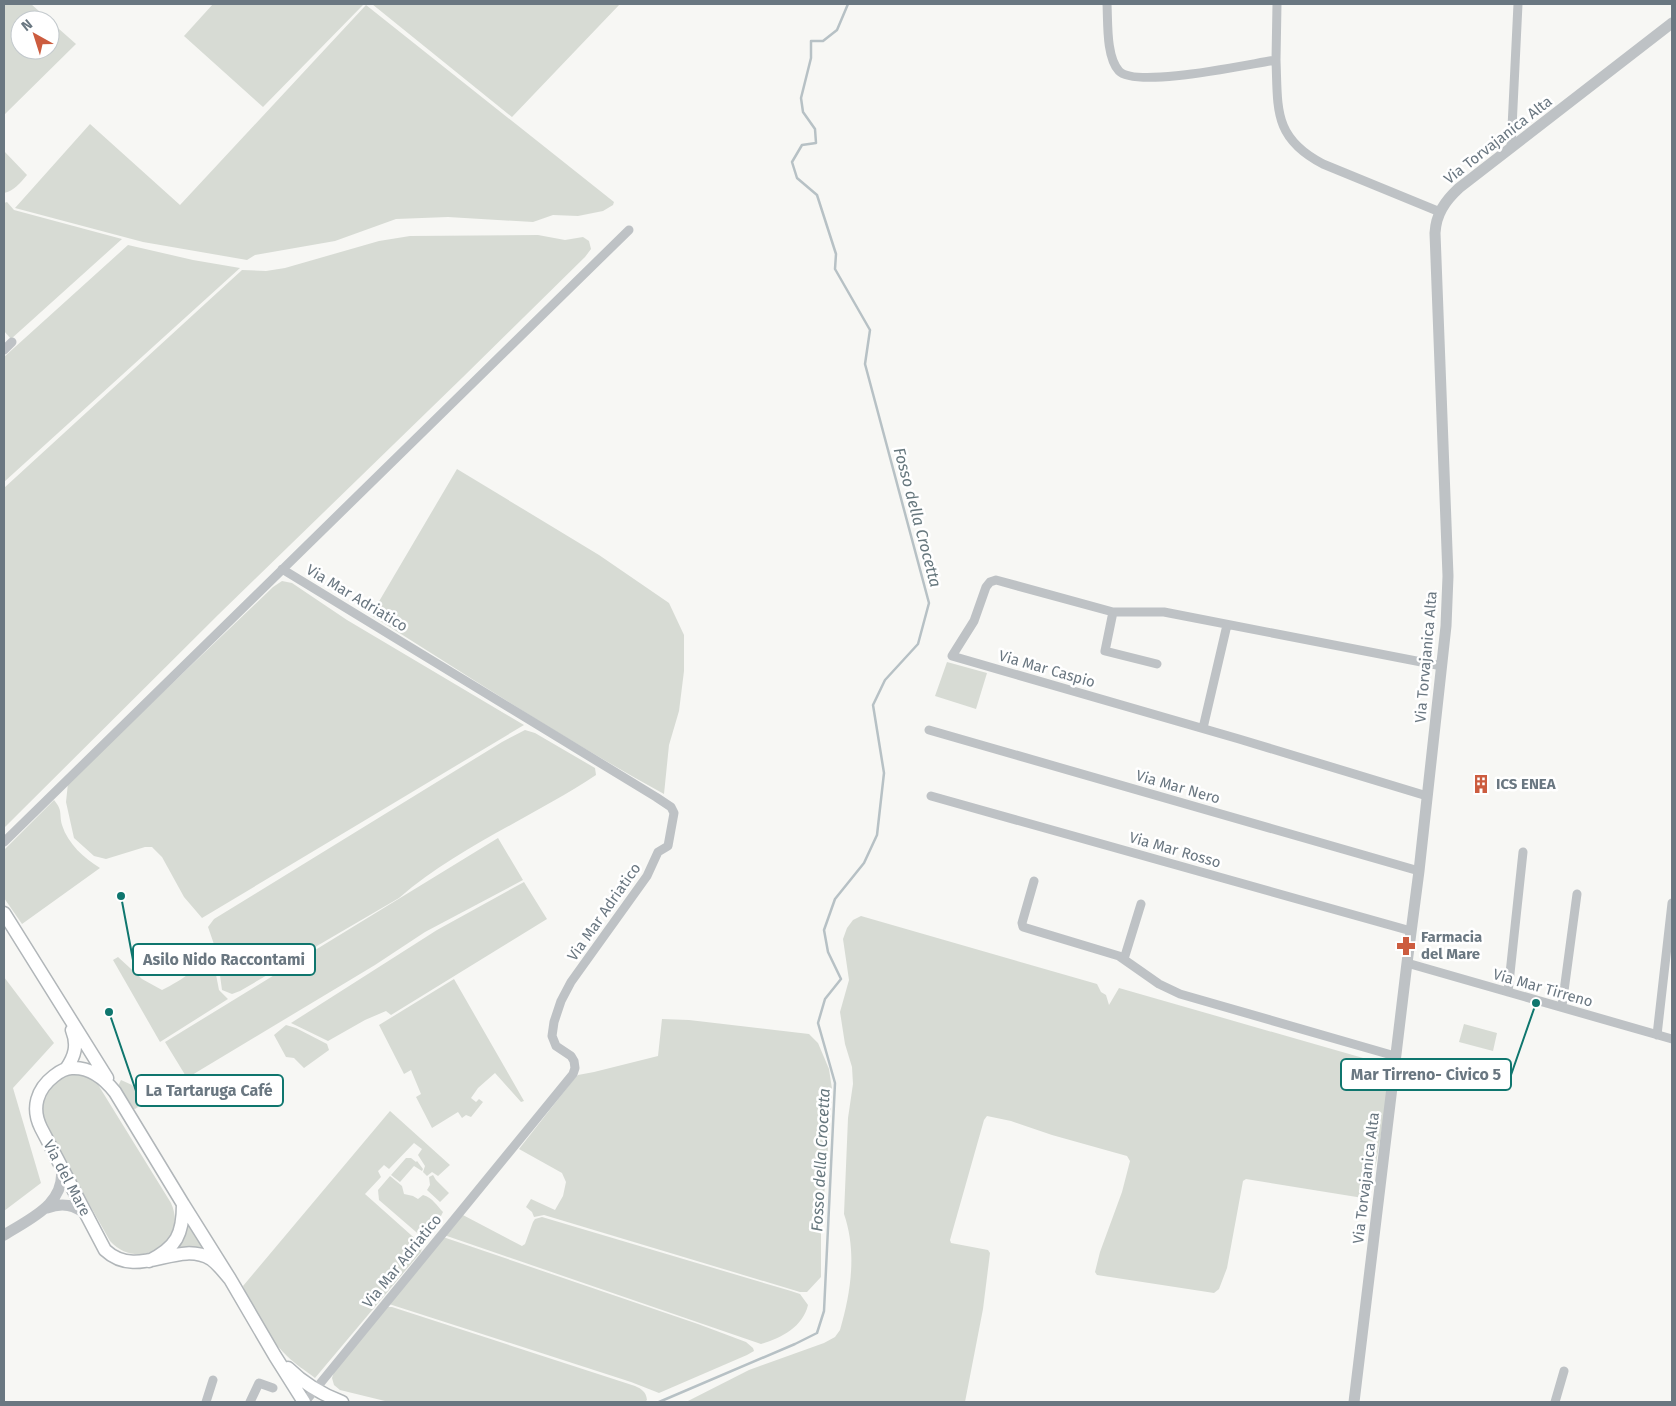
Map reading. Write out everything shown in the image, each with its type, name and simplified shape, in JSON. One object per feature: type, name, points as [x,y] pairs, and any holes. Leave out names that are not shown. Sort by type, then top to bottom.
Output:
[{"type":"main road","name":"Via del Mare","points":[[4,912],[304,1402]]},
{"type":"main road","name":"Via del Mare","points":[[64,1012],[75,1038],[76,1046],[72,1060],[66,1069]]},
{"type":"main road","name":"Via del Mare","points":[[115,1092],[104,1079],[92,1072],[78,1068],[66,1069],[55,1075],[45,1084],[38,1096],[36,1107],[39,1124],[88,1215],[101,1244],[110,1254],[128,1262],[176,1255],[198,1254],[214,1262],[230,1279]]},
{"type":"main road","points":[[150,1260],[165,1251],[177,1239],[183,1220],[183,1204]]},
{"type":"main road","points":[[275,1356],[293,1374],[315,1389],[342,1402]]},
{"type":"main road","points":[[331,1402],[338,1402]]},
{"type":"street","points":[[1107,4],[1111,57],[1118,70],[1126,76],[1173,76],[1276,60]]},
{"type":"street","points":[[1277,4],[1277,106],[1288,136],[1298,147],[1323,164],[1440,212]]},
{"type":"street","points":[[1511,148],[1518,4]]},
{"type":"street","name":"Via Torvajanica Alta","points":[[1354,1402],[1406,963],[1419,871],[1447,620],[1448,576],[1435,233],[1437,219],[1440,212],[1457,190],[1672,23]]},
{"type":"street","name":"Via Mar Adriatico","points":[[4,842],[629,230]]},
{"type":"street","points":[[4,350],[12,342]]},
{"type":"street","name":"Via Mar Adriatico","points":[[282,569],[656,797],[671,807],[674,813],[668,846],[658,852],[647,876],[571,982],[559,1005],[552,1028],[552,1039],[558,1048],[574,1060],[575,1068],[573,1074],[315,1389]]},
{"type":"street","name":"Via Mar Caspio","points":[[1113,612],[998,580],[992,580],[986,587],[974,621],[952,656],[1203,728],[1427,796]]},
{"type":"street","points":[[1157,664],[1105,651],[1113,612],[1164,612],[1442,666]]},
{"type":"street","points":[[1203,728],[1227,625]]},
{"type":"street","name":"Via Mar Nero","points":[[929,730],[1419,871]]},
{"type":"street","name":"Via Mar Rosso","points":[[932,796],[1411,932]]},
{"type":"street","points":[[1508,992],[1523,852]]},
{"type":"street","points":[[1034,881],[1022,923],[1023,927],[1114,954],[1164,987],[1180,994],[1395,1056]]},
{"type":"street","points":[[1562,1006],[1577,894]]},
{"type":"street","points":[[1657,1035],[1672,903]]},
{"type":"street","points":[[1124,959],[1141,904]]},
{"type":"street","name":"Via Mar Tirreno","points":[[1406,963],[1562,1006],[1672,1039]]},
{"type":"street","points":[[4,1235],[46,1208],[54,1199],[60,1189],[62,1180],[61,1165]]},
{"type":"street","points":[[46,1208],[64,1204],[76,1207],[88,1215]]},
{"type":"street","points":[[1555,1402],[1564,1371]]},
{"type":"street","points":[[206,1402],[213,1380]]},
{"type":"street","points":[[250,1402],[258,1383],[273,1388]]},
{"type":"street","points":[[304,1402],[315,1389]]},
{"type":"shaded area","points":[[4,4],[31,4],[38,10],[10,10],[10,60],[60,60],[4,115]]},
{"type":"shaded area","points":[[213,4],[363,5],[263,107],[184,36]]},
{"type":"shaded area","points":[[372,4],[620,4],[512,117]]},
{"type":"shaded area","points":[[366,5],[614,202],[613,205],[603,211],[578,216],[553,215],[533,222],[448,217],[396,219],[335,241],[255,255],[247,260],[143,242],[15,208],[90,124],[180,205]]},
{"type":"shaded area","points":[[60,30],[76,44],[60,60]]},
{"type":"shaded area","points":[[4,151],[27,175],[14,189],[4,193]]},
{"type":"shaded area","points":[[7,202],[14,210],[122,239],[11,339],[4,331],[4,203]]},
{"type":"shaded area","points":[[538,235],[565,240],[583,237],[589,241],[591,249],[4,828],[4,488],[242,270],[266,271],[285,268],[379,241],[410,236]]},
{"type":"shaded area","points":[[128,245],[193,260],[240,268],[4,482],[4,357]]},
{"type":"shaded area","points":[[457,469],[599,555],[669,603],[684,635],[684,671],[679,711],[669,745],[664,794],[553,729],[371,615]]},
{"type":"shaded area","points":[[282,581],[292,583],[347,620],[524,725],[202,918],[184,897],[162,857],[152,847],[145,847],[106,859],[94,856],[74,838],[66,802],[68,783],[273,587]]},
{"type":"shaded area","points":[[947,662],[987,673],[976,709],[935,696]]},
{"type":"shaded area","points":[[525,730],[535,733],[595,768],[596,775],[470,848],[446,863],[399,898],[240,991],[232,994],[222,990],[217,953],[208,927],[214,919],[502,742]]},
{"type":"shaded area","points":[[54,800],[60,810],[62,825],[72,844],[88,860],[100,868],[22,924],[4,898],[4,850]]},
{"type":"shaded area","points":[[498,838],[523,880],[425,932],[375,965],[187,1078],[165,1042]]},
{"type":"shaded area","points":[[524,882],[547,919],[391,1015],[386,1011],[365,1020],[328,1041],[291,1023],[437,930]]},
{"type":"shaded area","points":[[861,916],[1097,984],[1101,992],[1106,995],[1109,1005],[1119,988],[1384,1064],[1392,1069],[1376,1164],[1368,1195],[1363,1198],[1246,1179],[1243,1181],[1227,1268],[1219,1289],[1214,1293],[1097,1275],[1095,1272],[1100,1252],[1122,1192],[1130,1161],[1127,1156],[1052,1135],[1011,1121],[987,1116],[984,1120],[950,1240],[951,1243],[988,1250],[990,1253],[983,1309],[965,1402],[686,1402],[749,1370],[824,1343],[835,1337],[840,1330],[850,1287],[851,1272],[850,1243],[844,1214],[848,1118],[853,1084],[852,1067],[845,1044],[840,1012],[849,980],[843,939],[847,928],[853,920]]},
{"type":"shaded area","points":[[211,949],[219,990],[228,999],[160,1042],[113,960],[118,957],[142,979],[162,990],[190,973]]},
{"type":"shaded area","points":[[4,977],[54,1043],[13,1088],[41,1183],[4,1211]]},
{"type":"shaded area","points":[[454,979],[524,1101],[521,1102],[495,1073],[478,1088],[471,1098],[476,1102],[479,1099],[483,1102],[471,1117],[466,1115],[462,1118],[458,1112],[432,1128],[416,1097],[421,1094],[411,1070],[404,1074],[379,1025]]},
{"type":"shaded area","points":[[662,1019],[689,1020],[809,1034],[818,1043],[829,1069],[832,1089],[821,1224],[821,1277],[807,1292],[800,1292],[544,1215],[534,1217],[532,1212],[526,1207],[531,1199],[555,1210],[563,1196],[566,1182],[562,1173],[519,1149],[578,1075],[658,1056]]},
{"type":"shaded area","points":[[1464,1024],[1497,1033],[1493,1051],[1459,1042]]},
{"type":"shaded area","points":[[286,1025],[327,1044],[329,1050],[304,1068],[294,1058],[286,1057],[274,1035]]},
{"type":"shaded area","points":[[72,1074],[88,1077],[97,1083],[171,1203],[175,1217],[173,1230],[167,1241],[158,1249],[147,1253],[134,1254],[122,1250],[110,1241],[43,1122],[41,1099],[57,1079]]},
{"type":"shaded area","points":[[121,1080],[132,1085],[139,1096],[138,1107],[135,1109],[131,1109],[118,1086]]},
{"type":"shaded area","points":[[390,1111],[450,1165],[438,1176],[432,1172],[427,1176],[423,1172],[425,1166],[418,1155],[422,1149],[414,1143],[389,1169],[384,1165],[378,1171],[381,1177],[365,1194],[420,1243],[422,1247],[421,1252],[315,1378],[290,1359],[273,1341],[255,1314],[243,1286]]},
{"type":"shaded area","points":[[406,1158],[417,1161],[423,1169],[422,1171],[414,1166],[400,1182],[391,1175]]},
{"type":"shaded area","points":[[433,1175],[449,1193],[440,1202],[427,1190],[430,1185],[429,1177]]},
{"type":"shaded area","points":[[390,1176],[402,1186],[404,1194],[418,1199],[423,1195],[426,1196],[443,1212],[439,1220],[423,1238],[379,1200],[378,1190]]},
{"type":"shaded area","points":[[461,1214],[522,1246],[525,1244],[535,1219],[542,1217],[791,1291],[800,1294],[808,1305],[801,1320],[790,1330],[761,1344],[444,1235]]},
{"type":"shaded area","points":[[188,1219],[208,1250],[195,1247],[179,1247]]},
{"type":"shaded area","points":[[443,1237],[698,1324],[746,1342],[754,1351],[659,1393],[631,1382],[389,1304]]},
{"type":"shaded area","points":[[385,1307],[392,1307],[635,1386],[643,1391],[647,1400],[645,1402],[389,1402],[340,1390],[334,1385],[332,1378],[334,1372]]},
{"type":"waterway","name":"Fosso della Crocetta","points":[[659,1402],[817,1333],[824,1311],[835,1083],[818,1023],[825,999],[841,979],[828,952],[824,930],[835,899],[864,863],[877,835],[884,773],[873,705],[885,680],[918,644],[929,603],[865,364],[870,330],[835,269],[836,254],[817,195],[797,178],[792,162],[802,145],[816,143],[815,129],[803,112],[801,98],[811,58],[811,41],[823,41],[837,30],[848,4]]},
{"type":"place","name":"ICS ENEA","points":[[1481,784]]},
{"type":"place","name":"Asilo Nido Raccontami","points":[[121,896]]},
{"type":"place","name":"Farmacia del Mare","points":[[1406,946]]},
{"type":"place","name":"Mar Tirreno- Civico 5","points":[[1536,1003]]},
{"type":"place","name":"La Tartaruga Café","points":[[109,1012]]}]
